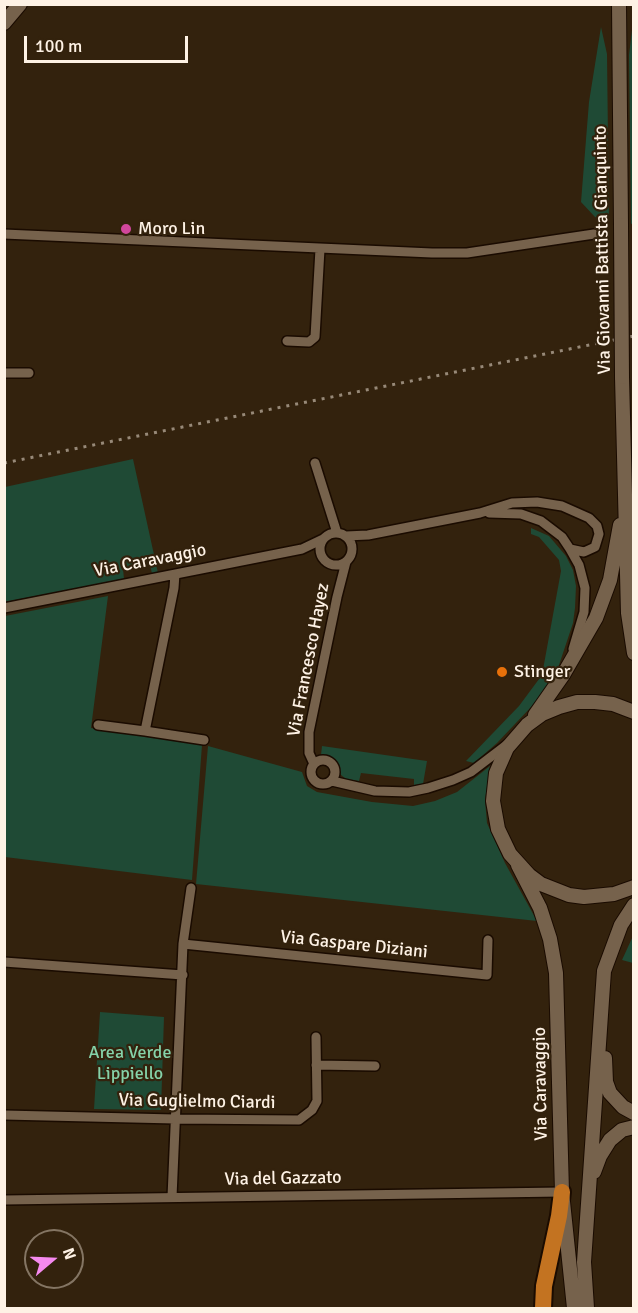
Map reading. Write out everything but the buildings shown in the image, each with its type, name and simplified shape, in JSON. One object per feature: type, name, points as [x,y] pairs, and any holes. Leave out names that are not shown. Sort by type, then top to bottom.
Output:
[{"type":"highway","points":[[543,1308],[544,1286],[562,1192]]},
{"type":"main road","points":[[4,23],[20,4]]},
{"type":"main road","name":"Via Giovanni Battista Gianquinto","points":[[619,4],[624,496],[628,613],[633,653]]},
{"type":"main road","name":"Via Giovanni Battista Gianquinto","points":[[527,725],[563,675],[587,636],[603,599],[615,556],[624,496]]},
{"type":"main road","points":[[527,725],[550,710],[576,702],[613,704],[633,712]]},
{"type":"main road","name":"Via Caravaggio","points":[[527,725],[511,741],[501,760],[496,773],[493,801],[496,822],[503,842],[534,894],[554,954],[557,989],[562,1192],[574,1308]]},
{"type":"main road","points":[[518,865],[542,884],[569,895],[599,897],[633,886]]},
{"type":"main road","points":[[588,1308],[584,1262],[604,971],[621,925],[633,905]]},
{"type":"main road","points":[[601,1003],[606,1082],[610,1093],[620,1105],[633,1113]]},
{"type":"main road","points":[[589,1185],[604,1147],[616,1134],[633,1127]]},
{"type":"street","points":[[4,234],[432,254],[467,253],[594,234]]},
{"type":"street","points":[[286,341],[309,342],[315,337],[320,249]]},
{"type":"street","points":[[4,374],[29,373]]},
{"type":"street","points":[[315,463],[341,535],[352,548]]},
{"type":"street","name":"Via Caravaggio","points":[[4,608],[302,549],[326,536],[366,536],[480,513],[512,503],[549,503],[577,511],[597,526],[599,539],[595,547],[588,552],[570,549]]},
{"type":"street","name":"Via Caravaggio","points":[[480,513],[514,513],[528,516],[549,526],[562,537],[579,566],[585,596],[580,628],[563,675]]},
{"type":"street","name":"Via Caravaggio","points":[[302,549],[320,555],[322,560],[331,566],[337,566],[350,558],[352,548],[366,536]]},
{"type":"street","points":[[320,555],[322,539]]},
{"type":"street","name":"Via Francesco Hayez","points":[[314,764],[309,753],[309,732],[346,562]]},
{"type":"street","points":[[144,731],[175,574]]},
{"type":"street","points":[[98,725],[204,740]]},
{"type":"street","points":[[332,781],[335,770],[331,764],[324,760],[314,764],[312,776],[316,782],[322,784],[332,781],[375,791],[409,792],[428,788],[466,774],[511,741]]},
{"type":"street","points":[[172,1197],[183,944],[191,888]]},
{"type":"street","name":"Via Gaspare Diziani","points":[[183,944],[487,975],[488,940]]},
{"type":"street","points":[[4,962],[183,975]]},
{"type":"street","name":"Via Guglielmo Ciardi","points":[[4,1115],[299,1120],[312,1110],[317,1101],[316,1037]]},
{"type":"street","points":[[316,1065],[375,1066]]},
{"type":"street","name":"Via del Gazzato","points":[[4,1200],[562,1192]]},
{"type":"green space","points":[[633,22],[634,223],[631,224],[629,55]]},
{"type":"green space","points":[[601,27],[607,54],[609,224],[595,217],[581,202],[589,102]]},
{"type":"green space","points":[[133,459],[158,573],[152,574],[150,564],[123,569],[124,579],[5,602],[5,487]]},
{"type":"green space","points":[[531,528],[549,536],[566,556],[573,570],[576,586],[573,623],[559,665],[547,687],[497,743],[474,763],[466,761],[519,706],[542,675],[561,571],[559,560],[539,537],[531,534]]},
{"type":"green space","points":[[108,596],[91,728],[202,745],[192,880],[5,857],[5,616]]},
{"type":"green space","points":[[208,746],[302,772],[307,786],[317,792],[372,802],[413,806],[435,801],[457,792],[490,766],[485,800],[487,823],[505,863],[537,921],[196,884]]},
{"type":"green space","points":[[322,746],[427,761],[423,784],[414,785],[414,779],[361,773],[359,781],[346,779],[341,775],[334,760],[321,755]]},
{"type":"green space","points":[[633,936],[633,963],[622,960]]},
{"type":"green space","name":"Area Verde Lippiello","points":[[100,1012],[164,1017],[161,1110],[94,1109]]},
{"type":"railway","points":[[4,463],[634,336]]},
{"type":"place","name":"Moro Lin","points":[[126,229]]},
{"type":"place","name":"Stinger","points":[[502,672]]}]
